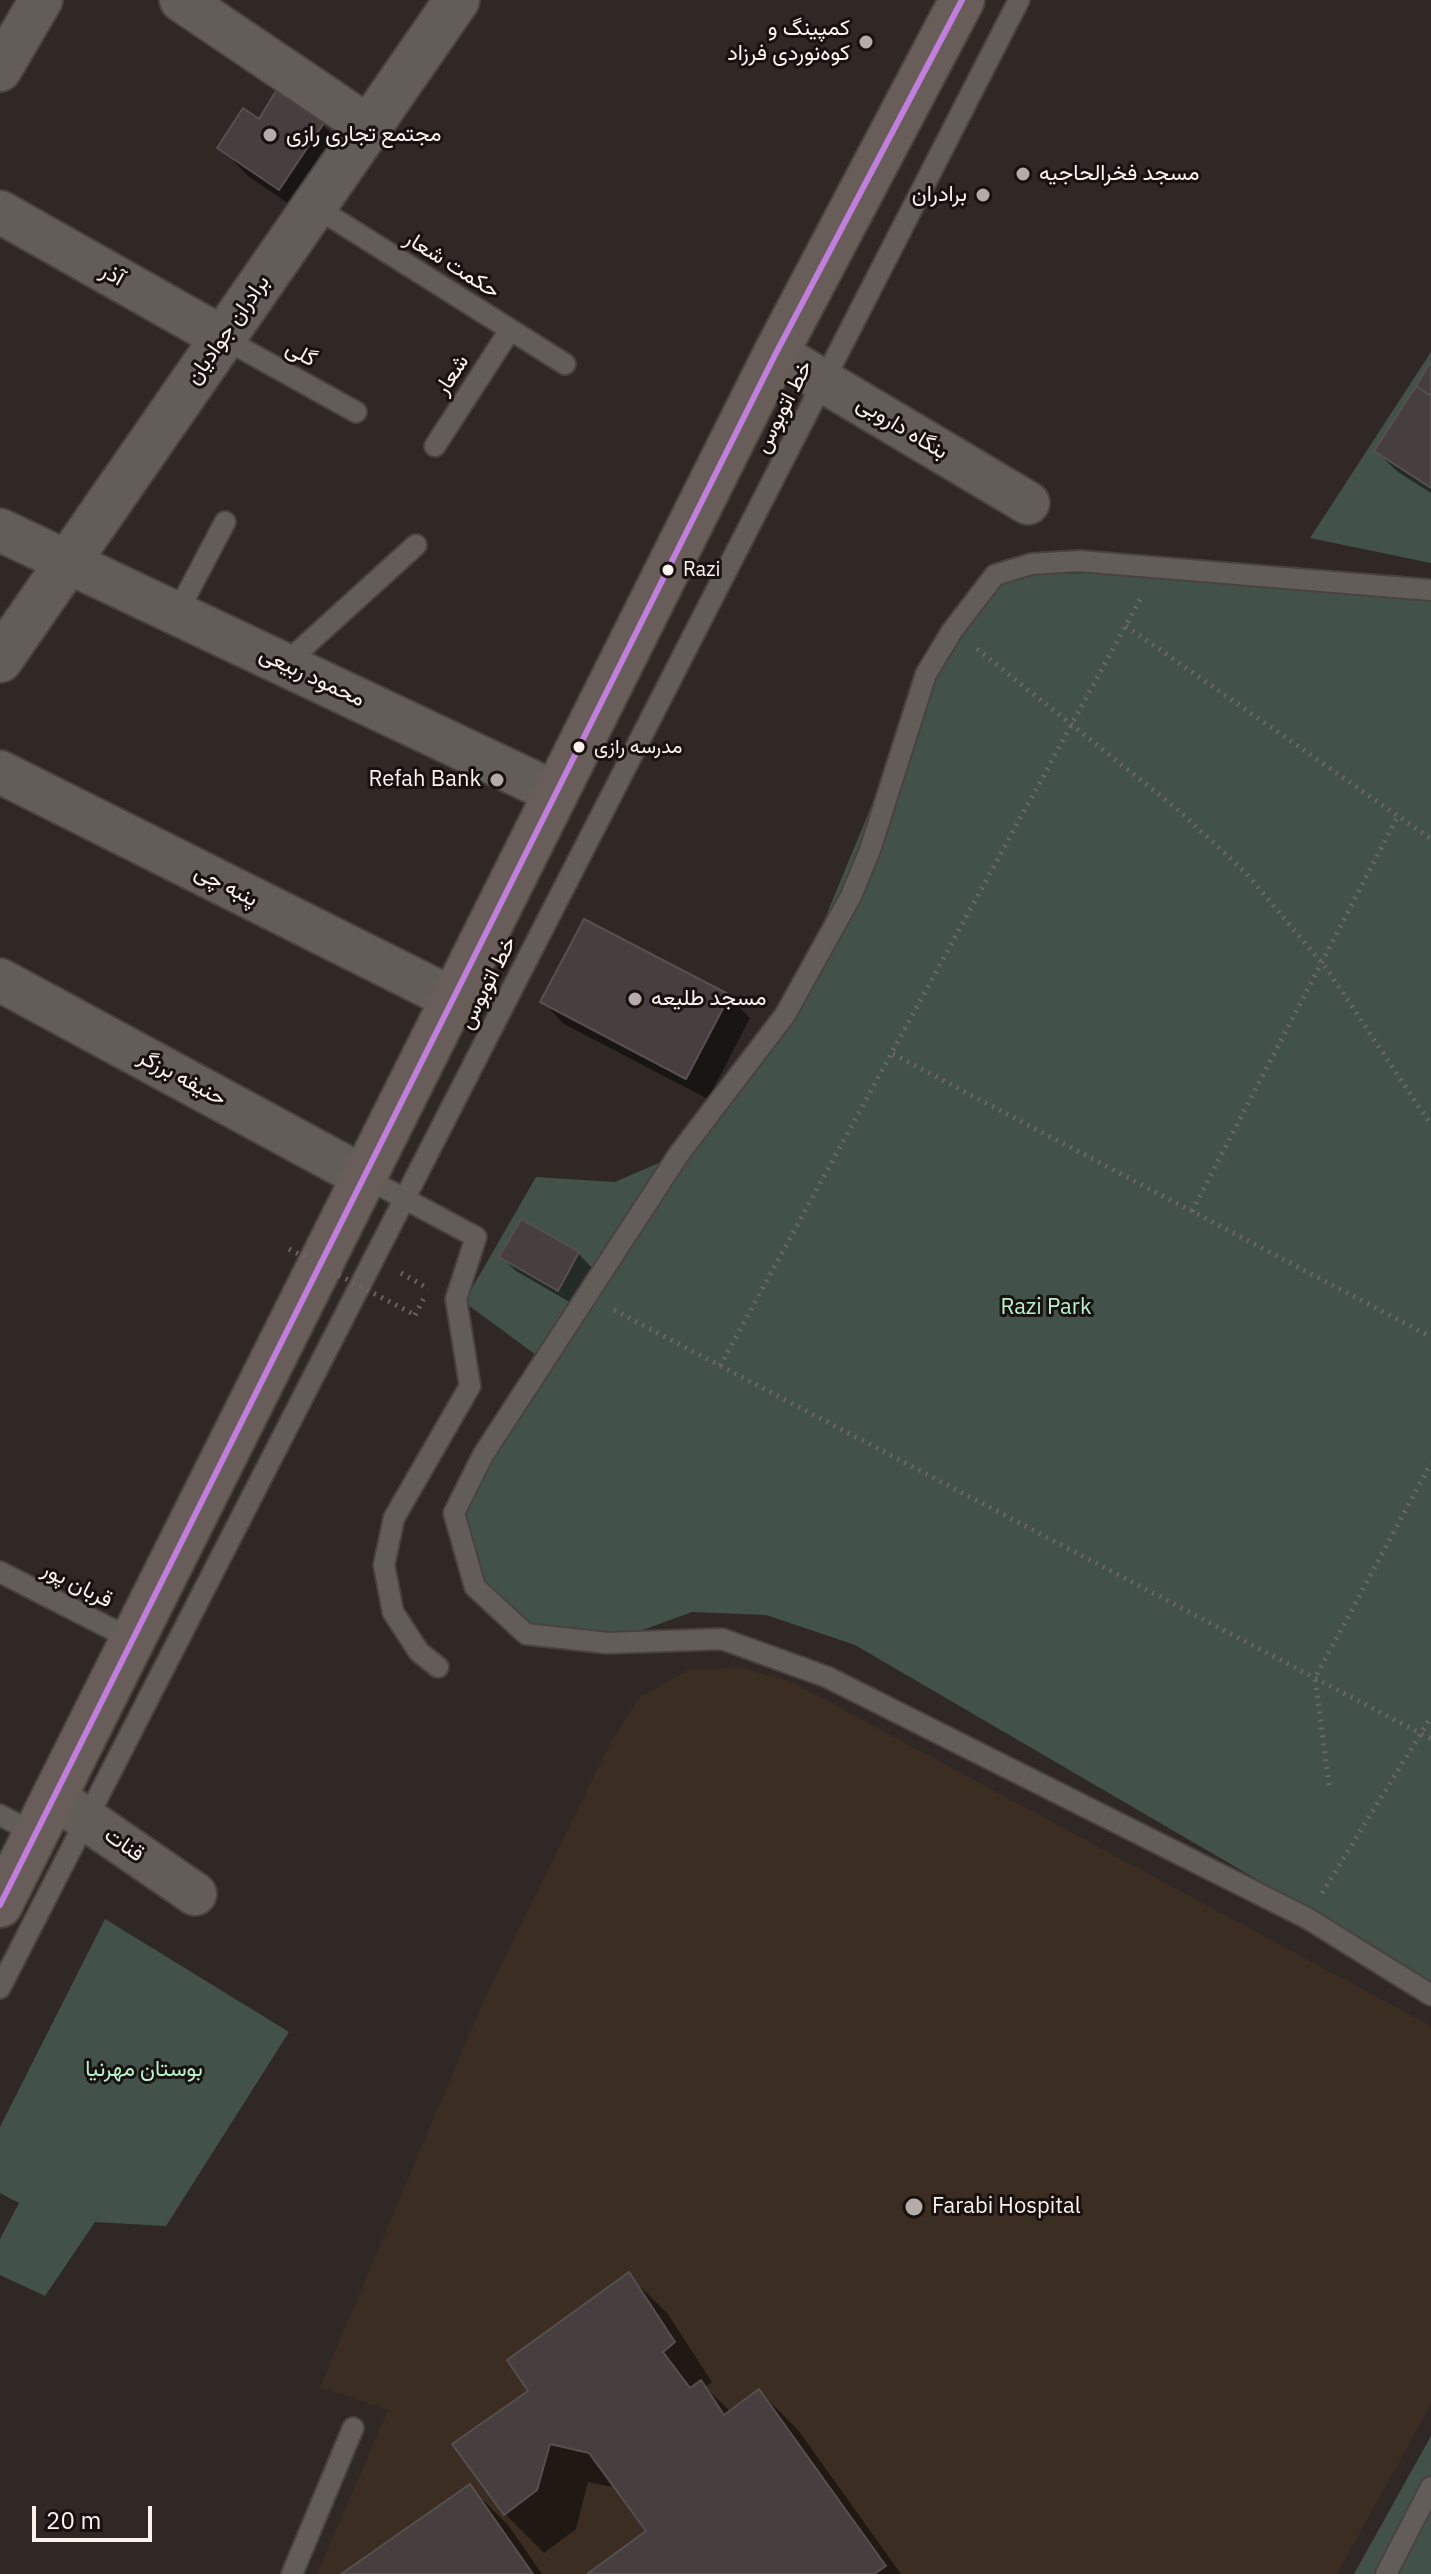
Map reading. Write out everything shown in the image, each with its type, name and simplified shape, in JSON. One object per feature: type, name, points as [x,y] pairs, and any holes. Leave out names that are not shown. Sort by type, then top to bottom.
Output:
[{"type":"main road","points":[[0,1905],[30,1815],[133,1640],[776,353],[962,0]]},
{"type":"street","points":[[0,70],[41,0]]},
{"type":"street","points":[[181,0],[369,127]]},
{"type":"street","name":"برادران جوادیان","points":[[0,660],[457,0]]},
{"type":"street","name":"آذر","points":[[0,212],[223,338]]},
{"type":"street","name":"بنگاه داروبی","points":[[776,353],[1028,503]]},
{"type":"street","name":"محمود ربیعی","points":[[0,530],[556,793]]},
{"type":"street","name":"پنبه چی","points":[[0,772],[453,999]]},
{"type":"street","name":"حنیفه برزگر","points":[[0,980],[364,1177]]},
{"type":"street","name":"قنات","points":[[30,1815],[195,1894]]},
{"type":"lane","name":"خط اتوبوس","points":[[0,1988],[1019,0]]},
{"type":"lane","name":"حکمت شعار","points":[[314,206],[565,364]]},
{"type":"lane","name":"شعار","points":[[435,446],[510,330]]},
{"type":"lane","name":"گلی","points":[[223,338],[356,412]]},
{"type":"lane","points":[[177,613],[225,522]]},
{"type":"lane","points":[[285,664],[416,545]]},
{"type":"lane","points":[[1431,590],[1079,561],[1031,564],[995,575],[952,631],[926,674],[870,850],[851,896],[785,1015],[679,1154],[483,1455],[454,1513],[475,1587],[526,1634],[607,1643],[722,1639],[812,1671],[1307,1918],[1431,1995]]},
{"type":"lane","points":[[364,1177],[476,1237],[456,1299],[470,1386],[394,1518],[384,1565],[393,1612],[419,1652],[438,1667]]},
{"type":"lane","name":"قربان پور","points":[[0,1572],[133,1640]]},
{"type":"lane","points":[[292,2574],[353,2428]]},
{"type":"lane","points":[[1386,2574],[1431,2487]]},
{"type":"path","points":[[720,1366],[1074,724],[1157,567]]},
{"type":"path","points":[[1126,626],[1431,839]]},
{"type":"path","points":[[952,631],[1074,724],[1177,809],[1246,873],[1321,964],[1431,1125]]},
{"type":"path","points":[[1192,1211],[1398,816]]},
{"type":"path","points":[[893,1054],[1431,1337]]},
{"type":"path","points":[[289,1249],[415,1315],[429,1288]]},
{"type":"path","points":[[589,1296],[1431,1739]]},
{"type":"path","points":[[1329,1785],[1315,1678],[1431,1463]]},
{"type":"path","points":[[1307,1918],[1431,1717]]},
{"type":"shaded area","name":"Farabi Hospital","points":[[742,1668],[792,1682],[1431,2026],[1431,2404],[1337,2574],[317,2574],[388,2410],[320,2387],[482,2004],[611,1742],[639,1698],[688,1670]]},
{"type":"green space","points":[[1431,352],[1431,563],[1310,538]]},
{"type":"green space","name":"Razi Park","points":[[1204,571],[1431,590],[1431,1981],[855,1645],[766,1615],[692,1612],[607,1643],[526,1634],[475,1587],[454,1513],[536,1355],[464,1302],[536,1177],[615,1182],[679,1154],[785,1015],[926,674],[995,575]]},
{"type":"green space","name":"بوستان مهرنیا","points":[[105,1919],[289,2032],[166,2226],[95,2222],[45,2296],[0,2275],[0,2239],[19,2203],[0,2193],[0,2127]]},
{"type":"green space","points":[[1431,2436],[1431,2574],[1354,2574]]},
{"type":"building","name":"مجتمع تجاری رازی","points":[[276,91],[324,123],[279,190],[217,148],[243,108],[259,119]]},
{"type":"building","points":[[1431,361],[1431,396],[1416,386]]},
{"type":"building","points":[[1416,386],[1431,396],[1431,488],[1374,451]]},
{"type":"building","name":"مسجد طلیعه","points":[[584,919],[730,995],[686,1079],[540,1002]]},
{"type":"building","points":[[521,1219],[579,1252],[558,1291],[499,1257]]},
{"type":"building","points":[[629,2272],[675,2342],[663,2352],[690,2388],[701,2380],[724,2415],[759,2389],[886,2566],[874,2574],[587,2574],[646,2531],[589,2453],[550,2444],[537,2490],[504,2515],[452,2444],[528,2391],[507,2360]]},
{"type":"building","points":[[470,2484],[533,2574],[341,2574]]},
{"type":"transit line","points":[[0,1905],[776,353],[962,0]]},
{"type":"place","name":"کمپینگ و کوه‌نوردی فرزاد","points":[[866,42]]},
{"type":"place","name":"مجتمع تجاری رازی","points":[[270,135]]},
{"type":"place","name":"مسجد فخرالحاجیه","points":[[1023,174]]},
{"type":"place","name":"برادران","points":[[983,195]]},
{"type":"place","name":"Razi","points":[[668,570]]},
{"type":"place","name":"مدرسه رازی","points":[[579,747]]},
{"type":"place","name":"Refah Bank","points":[[497,780]]},
{"type":"place","name":"مسجد طلیعه","points":[[635,999]]},
{"type":"place","name":"Farabi Hospital","points":[[914,2207]]}]
